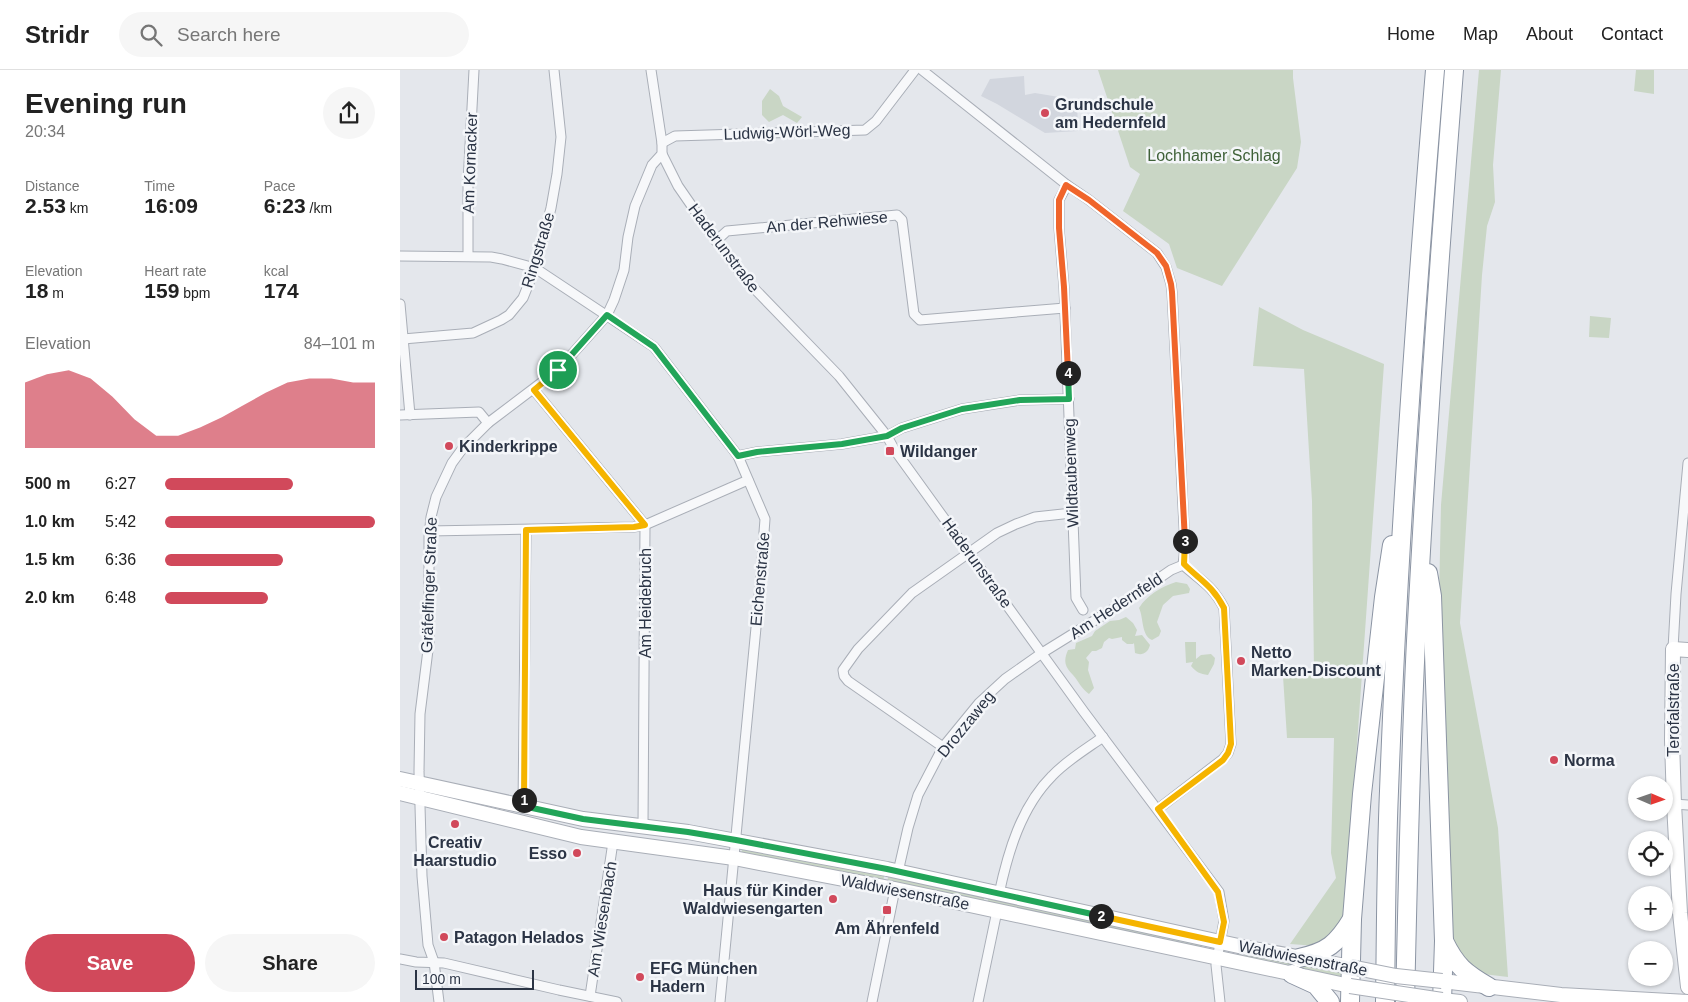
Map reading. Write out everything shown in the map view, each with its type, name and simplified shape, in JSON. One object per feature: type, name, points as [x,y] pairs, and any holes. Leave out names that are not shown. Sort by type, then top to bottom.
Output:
[{"type":"highway","points":[[1384,1002],[1389,792],[1404,506],[1414,330],[1435,70]]},
{"type":"highway","points":[[1405,1002],[1416,641],[1436,309],[1454,70]]},
{"type":"highway","points":[[1350,994],[1352,919],[1362,794],[1391,548],[1404,506]]},
{"type":"highway","points":[[1423,534],[1432,596],[1444,941],[1442,1001]]},
{"type":"highway","points":[[1330,1002],[1316,985],[1295,966],[1324,951],[1342,936],[1352,919]]},
{"type":"highway","points":[[1444,941],[1450,954],[1462,970],[1489,987]]},
{"type":"main road","points":[[1674,649],[1688,650]]},
{"type":"main road","name":"Terofalstraße","points":[[1674,649],[1672,740],[1681,804],[1680,907],[1688,987]]},
{"type":"main road","name":"Waldwiesenstraße","points":[[400,779],[583,819],[736,840],[898,872],[1220,942],[1295,966],[1350,994],[1460,1002]]},
{"type":"main road","name":"Waldwiesenstraße","points":[[400,793],[420,802],[613,842],[734,858],[895,889],[1217,958],[1295,966],[1351,967],[1396,976],[1561,995],[1688,1002]]},
{"type":"street","name":"Am Kornacker","points":[[468,256],[468,184],[474,70]]},
{"type":"street","name":"Ringstraße","points":[[403,339],[472,333],[493,325],[509,314],[522,298],[535,268],[551,208],[560,148],[554,70]]},
{"type":"street","points":[[651,70],[662,154]]},
{"type":"street","name":"Ludwig-Wörl-Weg","points":[[662,143],[675,136],[865,130],[876,121],[915,70]]},
{"type":"street","points":[[922,70],[1066,185],[1089,200],[1157,253],[1166,266],[1172,292],[1184,564],[1193,574],[1207,583],[1224,608],[1231,744],[1223,760],[1158,809]]},
{"type":"street","name":"Haderunstraße","points":[[662,154],[678,186],[746,281],[839,376],[887,436],[894,449],[1042,653],[1218,892],[1224,922],[1217,958],[1220,1002]]},
{"type":"street","name":"Gräfelfinger Straße","points":[[439,1002],[434,962],[428,945],[422,876],[420,802],[420,714],[429,642],[429,532],[436,498],[452,463],[463,448],[488,423],[558,370],[607,315],[624,270],[630,223],[635,206],[652,165],[662,154]]},
{"type":"street","name":"Wildtaubenweg","points":[[1066,185],[1059,200],[1059,228],[1065,308],[1076,598],[1083,610]]},
{"type":"street","name":"An der Rehwiese","points":[[716,241],[727,231],[897,215],[902,220],[914,314],[920,320],[1065,308]]},
{"type":"street","name":"Eichenstraße","points":[[400,256],[502,258],[535,268],[654,347],[738,456],[765,519],[720,1002]]},
{"type":"street","points":[[400,304],[410,415]]},
{"type":"street","name":"Am Heidebruch","points":[[534,390],[645,525],[643,826]]},
{"type":"street","points":[[738,456],[757,452],[842,444],[887,436],[902,428],[962,409],[1020,400],[1069,399]]},
{"type":"street","points":[[400,415],[479,412],[488,423]]},
{"type":"street","name":"Terofalstraße","points":[[1674,649],[1676,594],[1688,464]]},
{"type":"street","points":[[429,532],[634,527],[645,525],[748,480]]},
{"type":"street","points":[[943,747],[848,680],[844,676],[843,670],[858,649],[912,593],[969,552],[997,533],[1016,524],[1035,517],[1072,513]]},
{"type":"street","points":[[523,806],[526,530]]},
{"type":"street","name":"Am Hedernfeld","points":[[1042,653],[1126,601],[1171,570],[1184,564]]},
{"type":"street","name":"Drozzaweg","points":[[898,872],[918,795],[943,747],[979,703],[1004,678],[1042,653]]},
{"type":"street","points":[[999,894],[1014,840],[1025,814],[1038,791],[1066,764],[1104,737]]},
{"type":"street","name":"Am Wiesenbach","points":[[590,996],[613,842]]},
{"type":"street","points":[[872,1002],[895,889]]},
{"type":"street","points":[[978,1002],[997,911]]},
{"type":"street","points":[[400,958],[416,962],[434,962],[468,968],[555,990],[618,1002]]},
{"type":"shaded area","name":"Grundschule am Hedernfeld","points":[[1024,76],[1025,95],[1035,93],[1077,100],[1078,131],[1045,133],[981,96],[990,79]]},
{"type":"green space","name":"Lochhamer Schlag","points":[[1098,70],[1293,70],[1301,142],[1297,168],[1222,286],[1177,268],[1169,244],[1123,211],[1140,174],[1130,167]]},
{"type":"green space","points":[[1479,70],[1501,70],[1493,165],[1495,202],[1487,226],[1482,275],[1460,623],[1498,828],[1508,977],[1483,974],[1465,964],[1450,936],[1439,598],[1441,505]]},
{"type":"green space","points":[[1636,70],[1654,70],[1654,94],[1634,91]]},
{"type":"green space","points":[[770,89],[779,96],[783,106],[802,117],[797,123],[783,115],[769,122],[762,115],[762,101]]},
{"type":"green space","points":[[1259,307],[1303,330],[1384,364],[1344,927],[1317,946],[1290,944],[1336,878],[1331,853],[1334,738],[1287,738],[1283,676],[1314,674],[1312,501],[1304,369],[1253,366]]},
{"type":"green space","points":[[1590,316],[1611,318],[1609,338],[1589,337]]},
{"type":"green space","points":[[1176,582],[1187,584],[1190,589],[1189,593],[1173,596],[1163,605],[1157,622],[1161,631],[1159,636],[1152,640],[1148,638],[1144,631],[1139,608],[1155,592]]},
{"type":"green space","points":[[1126,617],[1137,630],[1135,636],[1142,635],[1150,645],[1149,648],[1144,653],[1135,653],[1134,643],[1127,644],[1122,640],[1122,637],[1109,638],[1104,642],[1102,648],[1092,651],[1086,658],[1089,662],[1088,670],[1094,688],[1089,694],[1068,669],[1065,661],[1068,650],[1075,649],[1076,643],[1092,636],[1095,631],[1110,621]]},
{"type":"green space","points":[[1185,642],[1196,642],[1196,659],[1201,655],[1211,654],[1215,658],[1208,675],[1195,670],[1191,666],[1193,662],[1186,663]]},
{"type":"green space","points":[[743,845],[885,872],[883,881],[741,854]]},
{"type":"green space","points":[[889,873],[985,894],[983,904],[887,882]]},
{"type":"green space","points":[[989,895],[1203,942],[1202,947],[1138,933],[1129,935],[987,904]]},
{"type":"green space","points":[[1237,952],[1347,970],[1346,978],[1236,956]]},
{"type":"place","name":"Grundschule am Hedernfeld","points":[[1045,113]]},
{"type":"place","name":"Kinderkrippe","points":[[449,446]]},
{"type":"place","name":"Wildanger","points":[[890,451]]},
{"type":"place","name":"Netto Marken-Discount","points":[[1241,661]]},
{"type":"place","name":"Norma","points":[[1554,760]]},
{"type":"place","name":"Creativ Haarstudio","points":[[455,824]]},
{"type":"place","name":"Esso","points":[[577,853]]},
{"type":"place","name":"Haus für Kinder Waldwiesengarten","points":[[833,899]]},
{"type":"place","name":"Am Ährenfeld","points":[[887,910]]},
{"type":"place","name":"Patagon Helados","points":[[444,937]]},
{"type":"place","name":"EFG München Hadern","points":[[640,977]]},
{"type":"route","points":[[1066,185],[1089,200],[1157,253],[1166,266],[1171,284],[1184,564],[1193,574],[1207,583],[1224,608],[1231,744],[1223,760],[1158,809],[1218,892],[1224,922],[1220,942],[887,869],[736,840],[583,819],[523,806],[526,530],[634,527],[645,525],[534,390],[558,370],[607,315],[654,347],[738,456],[757,452],[842,444],[887,436],[902,428],[962,409],[1020,400],[1069,399],[1064,287],[1059,228],[1059,200],[1066,185]]}]
